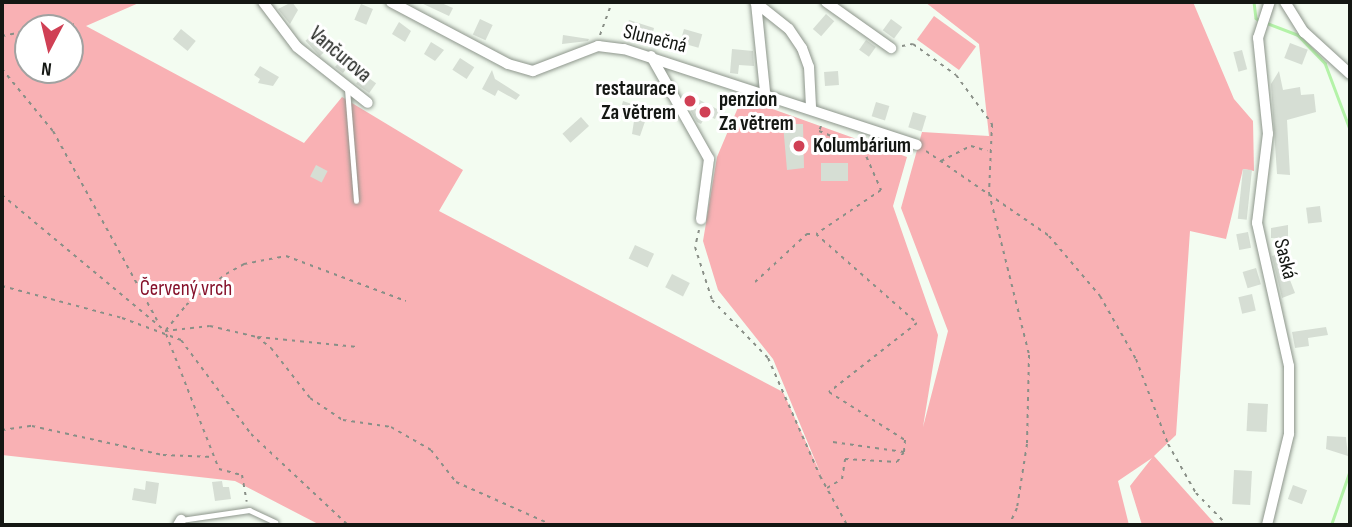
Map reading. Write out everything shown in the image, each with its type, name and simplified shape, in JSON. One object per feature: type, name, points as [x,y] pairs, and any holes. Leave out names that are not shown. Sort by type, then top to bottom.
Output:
[{"type":"street","name":"Vančurova","points":[[263,2],[297,47],[368,103]]},
{"type":"street","name":"Slunečná","points":[[391,2],[475,49],[533,71],[598,46],[651,55],[917,145]]},
{"type":"street","points":[[755,2],[765,92]]},
{"type":"street","points":[[755,2],[789,29],[802,48],[811,107]]},
{"type":"street","points":[[826,2],[891,48]]},
{"type":"street","name":"Saská","points":[[1267,525],[1289,434],[1289,366],[1257,223],[1268,134],[1258,38],[1270,2]]},
{"type":"street","points":[[1284,2],[1304,32],[1348,73]]},
{"type":"street","points":[[651,55],[709,159],[701,219]]},
{"type":"lane","points":[[347,89],[356,201]]},
{"type":"lane","points":[[179,522],[248,510],[275,522]]},
{"type":"path","points":[[598,46],[612,2]]},
{"type":"path","points":[[891,48],[913,44],[956,75],[992,124],[988,151],[989,192],[1029,355],[1027,444],[1017,508],[1009,525]]},
{"type":"path","points":[[2,69],[53,131],[165,331],[219,469],[242,475],[248,510]]},
{"type":"path","points":[[755,282],[807,234],[816,234],[881,190],[863,149],[819,131],[826,112]]},
{"type":"path","points":[[917,145],[989,192],[1049,236],[1100,296],[1136,359],[1168,444],[1196,493],[1227,525]]},
{"type":"path","points":[[941,161],[971,146],[988,151]]},
{"type":"path","points":[[2,194],[157,321]]},
{"type":"path","points":[[701,219],[695,247],[712,300],[768,358],[827,488],[847,525]]},
{"type":"path","points":[[816,234],[917,323],[829,392],[905,440],[904,452],[897,463],[845,459],[842,479],[827,488]]},
{"type":"path","points":[[165,331],[186,304],[226,274],[244,264],[285,256],[406,301]]},
{"type":"path","points":[[2,286],[165,331],[181,340],[281,466],[348,525]]},
{"type":"path","points":[[165,331],[210,326],[257,337],[357,347]]},
{"type":"path","points":[[257,337],[271,348],[310,398],[343,420],[391,427],[431,450],[456,482],[552,525]]},
{"type":"path","points":[[2,430],[32,426],[163,455],[214,457]]},
{"type":"path","points":[[833,442],[904,452]]},
{"type":"green space","name":"Červený vrch","points":[[2,2],[141,2],[86,26],[304,143],[342,97],[463,170],[439,211],[783,392],[822,477],[773,359],[718,290],[703,241],[717,157],[742,98],[907,157],[893,206],[938,335],[923,427],[948,331],[901,208],[922,132],[989,136],[979,44],[925,2],[1193,2],[1234,99],[1253,121],[1254,171],[1243,169],[1226,239],[1190,231],[1176,435],[1154,456],[1216,525],[1142,525],[1130,486],[1152,458],[1118,481],[1129,525],[320,525],[235,481],[2,455]]},
{"type":"green space","points":[[934,16],[976,47],[959,70],[917,39]]},
{"type":"building","points":[[292,2],[298,10],[290,24],[278,9]]},
{"type":"building","points":[[419,2],[439,2],[453,8],[449,16]]},
{"type":"building","points":[[361,4],[373,9],[366,25],[354,20]]},
{"type":"building","points":[[826,14],[834,21],[821,36],[813,29]]},
{"type":"building","points":[[480,19],[493,25],[486,40],[473,34]]},
{"type":"building","points":[[891,19],[902,27],[894,39],[883,30]]},
{"type":"building","points":[[629,20],[654,28],[652,36],[646,40],[624,33]]},
{"type":"building","points":[[399,22],[411,31],[405,42],[392,34]]},
{"type":"building","points":[[181,29],[196,41],[188,51],[173,39]]},
{"type":"building","points":[[684,29],[702,34],[698,48],[680,42]]},
{"type":"building","points":[[315,32],[329,47],[320,56],[305,41]]},
{"type":"building","points":[[563,35],[589,39],[562,44]]},
{"type":"building","points":[[866,40],[876,47],[869,57],[859,50]]},
{"type":"building","points":[[431,42],[444,50],[435,61],[424,54]]},
{"type":"building","points":[[1290,43],[1308,50],[1302,65],[1284,58]]},
{"type":"building","points":[[341,47],[355,58],[343,73],[335,67],[342,59],[336,53]]},
{"type":"building","points":[[732,49],[753,51],[754,66],[739,65],[738,74],[730,73]]},
{"type":"building","points":[[1242,50],[1247,69],[1238,72],[1233,52]]},
{"type":"building","points":[[460,58],[474,67],[467,79],[452,70]]},
{"type":"building","points":[[260,66],[279,77],[273,86],[258,83],[260,79],[254,75]]},
{"type":"building","points":[[492,70],[495,79],[520,95],[516,100],[498,90],[495,96],[482,89]]},
{"type":"building","points":[[838,71],[839,85],[825,86],[824,72]]},
{"type":"building","points":[[1279,71],[1283,90],[1300,87],[1301,95],[1314,94],[1316,112],[1287,120],[1290,175],[1277,174],[1271,84]]},
{"type":"building","points":[[363,74],[376,83],[369,93],[356,84]]},
{"type":"building","name":"penzion Za větrem","points":[[688,94],[719,110],[715,119],[706,115],[701,124],[697,122],[685,100]]},
{"type":"building","points":[[623,101],[649,110],[640,136],[632,134],[634,121],[619,116]]},
{"type":"building","points":[[876,102],[889,106],[885,120],[872,116]]},
{"type":"building","points":[[913,112],[926,116],[922,131],[908,127]]},
{"type":"building","points":[[581,117],[589,126],[570,143],[562,134]]},
{"type":"building","name":"Kolumbárium","points":[[783,124],[803,124],[804,168],[787,170]]},
{"type":"building","points":[[821,163],[848,163],[848,181],[821,181]]},
{"type":"building","points":[[316,165],[328,171],[322,182],[310,177]]},
{"type":"building","points":[[1243,169],[1252,170],[1247,220],[1238,219]]},
{"type":"building","points":[[1320,206],[1322,222],[1308,224],[1306,208]]},
{"type":"building","points":[[1288,225],[1288,239],[1271,238],[1271,228]]},
{"type":"building","points":[[1248,232],[1251,248],[1239,250],[1236,234]]},
{"type":"building","points":[[635,245],[654,254],[648,267],[629,259]]},
{"type":"building","points":[[1280,254],[1295,293],[1282,298],[1272,256]]},
{"type":"building","points":[[1256,268],[1261,284],[1248,288],[1243,272]]},
{"type":"building","points":[[672,274],[690,283],[683,296],[665,287]]},
{"type":"building","points":[[1252,294],[1256,311],[1242,314],[1238,297]]},
{"type":"building","points":[[1326,327],[1328,335],[1308,338],[1309,346],[1295,348],[1292,332]]},
{"type":"building","points":[[1248,403],[1268,404],[1267,432],[1247,431]]},
{"type":"building","points":[[1327,436],[1346,437],[1348,456],[1326,449]]},
{"type":"building","points":[[1234,470],[1252,471],[1250,505],[1232,504]]},
{"type":"building","points":[[146,481],[159,483],[156,504],[132,500],[134,488],[145,490]]},
{"type":"building","points":[[222,481],[223,487],[229,487],[231,499],[215,501],[212,482]]},
{"type":"building","points":[[1293,485],[1307,490],[1302,504],[1288,499]]},
{"type":"waterway","points":[[1254,2],[1256,18],[1260,21]]},
{"type":"waterway","points":[[1267,23],[1298,35],[1325,63],[1350,129]]},
{"type":"waterway","points":[[1331,525],[1350,470]]},
{"type":"place","name":"restaurace Za větrem","points":[[690,101]]},
{"type":"place","name":"penzion Za větrem","points":[[705,112]]},
{"type":"place","name":"Kolumbárium","points":[[799,146]]}]
